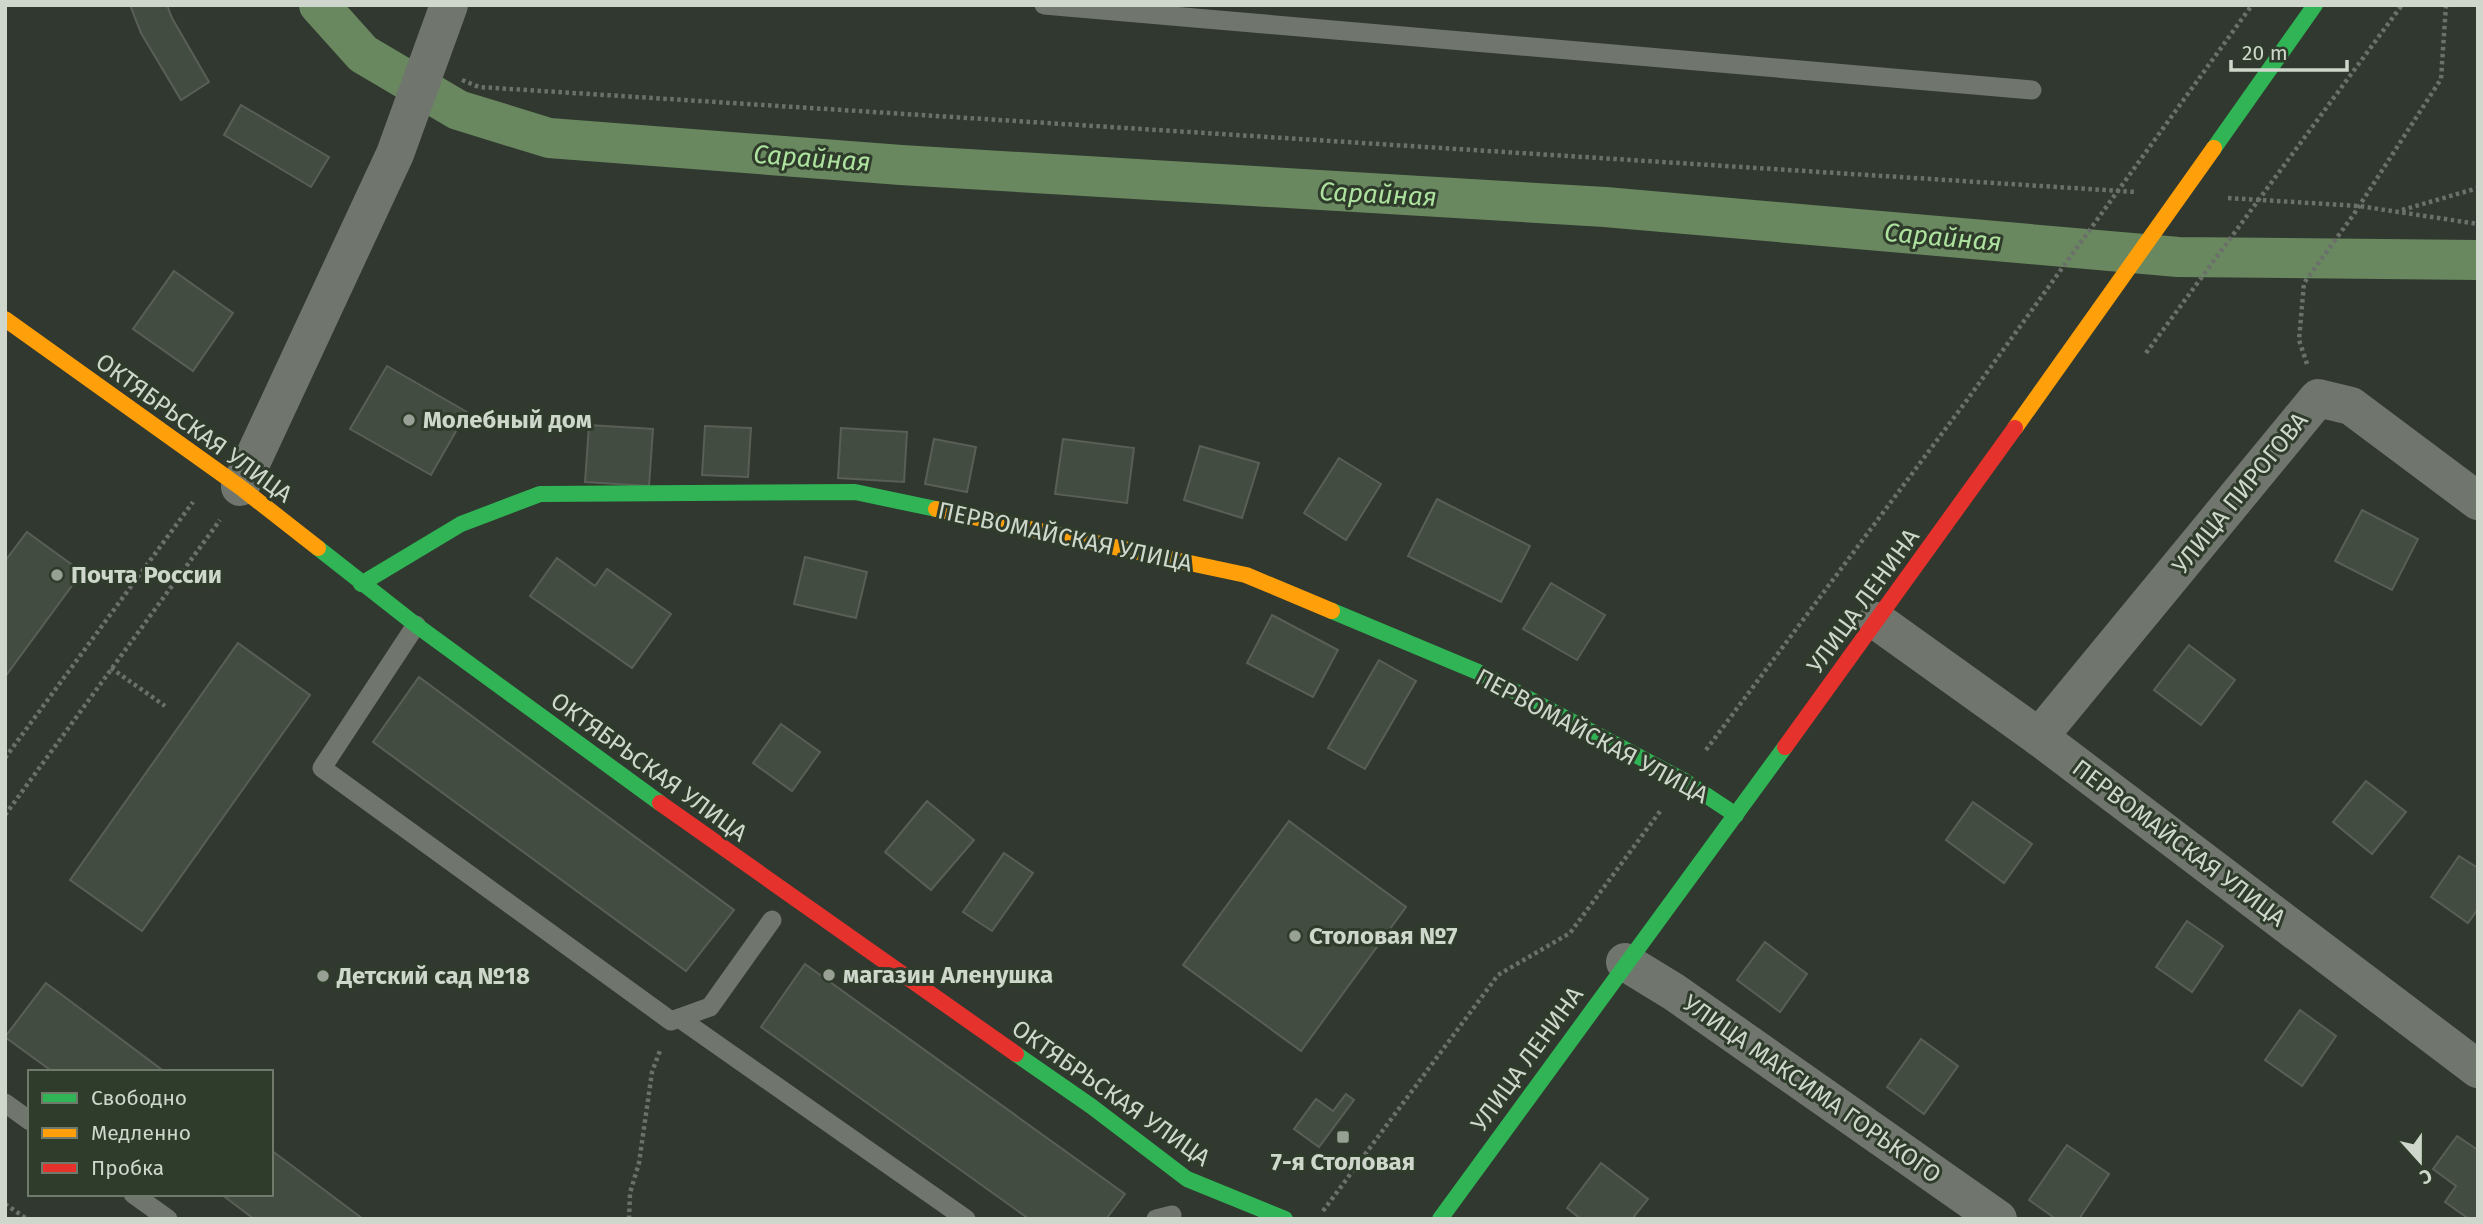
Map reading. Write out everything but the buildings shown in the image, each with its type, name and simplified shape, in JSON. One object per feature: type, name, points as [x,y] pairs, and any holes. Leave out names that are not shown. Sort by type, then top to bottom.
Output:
[{"type":"street","points":[[225,507],[395,154],[444,64],[447,5]]},
{"type":"street","name":"УЛИЦА ЛЕНИНА","points":[[1440,1219],[1625,962],[1736,816],[1878,621],[2315,5]]},
{"type":"street","name":"ОКТЯБРЬСКАЯ УЛИЦА","points":[[5,319],[225,507],[361,584],[741,862],[1091,1106],[1187,1179],[1285,1219]]},
{"type":"street","name":"УЛИЦА ПИРОГОВА","points":[[2039,737],[2318,398],[2351,406],[2478,501]]},
{"type":"street","name":"ПЕРВОМАЙСКАЯ УЛИЦА","points":[[361,584],[461,524],[540,494],[855,492],[1247,575],[1478,672],[1683,780],[1736,816]]},
{"type":"street","name":"ПЕРВОМАЙСКАЯ УЛИЦА","points":[[1878,621],[2039,737],[2478,1069]]},
{"type":"street","name":"УЛИЦА МАКСИМА ГОРЬКОГО","points":[[1625,962],[1674,992],[1998,1219]]},
{"type":"lane","points":[[1044,5],[2032,90]]},
{"type":"lane","points":[[416,625],[322,768],[675,1020],[966,1219]]},
{"type":"lane","points":[[675,1020],[709,1007],[772,920]]},
{"type":"lane","points":[[5,1103],[28,1120]]},
{"type":"lane","points":[[136,1196],[168,1219]]},
{"type":"path","points":[[1317,1219],[1498,975],[1570,933],[1967,401],[2252,5]]},
{"type":"path","points":[[2146,353],[2402,5]]},
{"type":"path","points":[[2318,398],[2299,340],[2304,283],[2354,214],[2441,79],[2446,5]]},
{"type":"path","points":[[444,64],[479,87],[2136,192]]},
{"type":"path","points":[[2398,212],[2478,188]]},
{"type":"path","points":[[2220,197],[2359,206],[2478,224]]},
{"type":"path","points":[[5,758],[196,499],[204,505]]},
{"type":"path","points":[[5,815],[225,507]]},
{"type":"path","points":[[111,668],[165,706]]},
{"type":"path","points":[[629,1219],[630,1193],[639,1163],[652,1072],[675,1020]]},
{"type":"path","points":[[5,1204],[27,1219]]},
{"type":"waterway","name":"Сарайная","points":[[319,5],[363,54],[458,110],[549,138],[901,165],[1605,207],[2178,257],[2478,260]]},
{"type":"traffic: fast","points":[[2214,148],[2315,5]]},
{"type":"traffic: fast","points":[[361,584],[461,524],[540,494],[855,492],[936,509]]},
{"type":"traffic: fast","points":[[318,548],[416,625],[660,803]]},
{"type":"traffic: fast","points":[[1332,611],[1478,672],[1683,780],[1736,815]]},
{"type":"traffic: fast","points":[[1440,1219],[1785,747]]},
{"type":"traffic: fast","points":[[1016,1054],[1091,1106],[1187,1179],[1285,1219]]},
{"type":"traffic: slow","points":[[2015,428],[2214,148]]},
{"type":"traffic: slow","points":[[5,319],[240,487],[318,548]]},
{"type":"traffic: slow","points":[[936,509],[1246,575],[1332,611]]},
{"type":"traffic: jam","points":[[1785,747],[2015,428]]},
{"type":"traffic: jam","points":[[660,803],[1016,1054]]},
{"type":"place","name":"Молебный дом","points":[[409,420]]},
{"type":"place","name":"Почта России","points":[[57,575]]},
{"type":"place","name":"Столовая №7","points":[[1295,936]]},
{"type":"place","name":"магазин Аленушка","points":[[829,975]]},
{"type":"place","name":"Детский сад №18","points":[[323,976]]},
{"type":"place","name":"7-я Столовая","points":[[1343,1137]]}]
